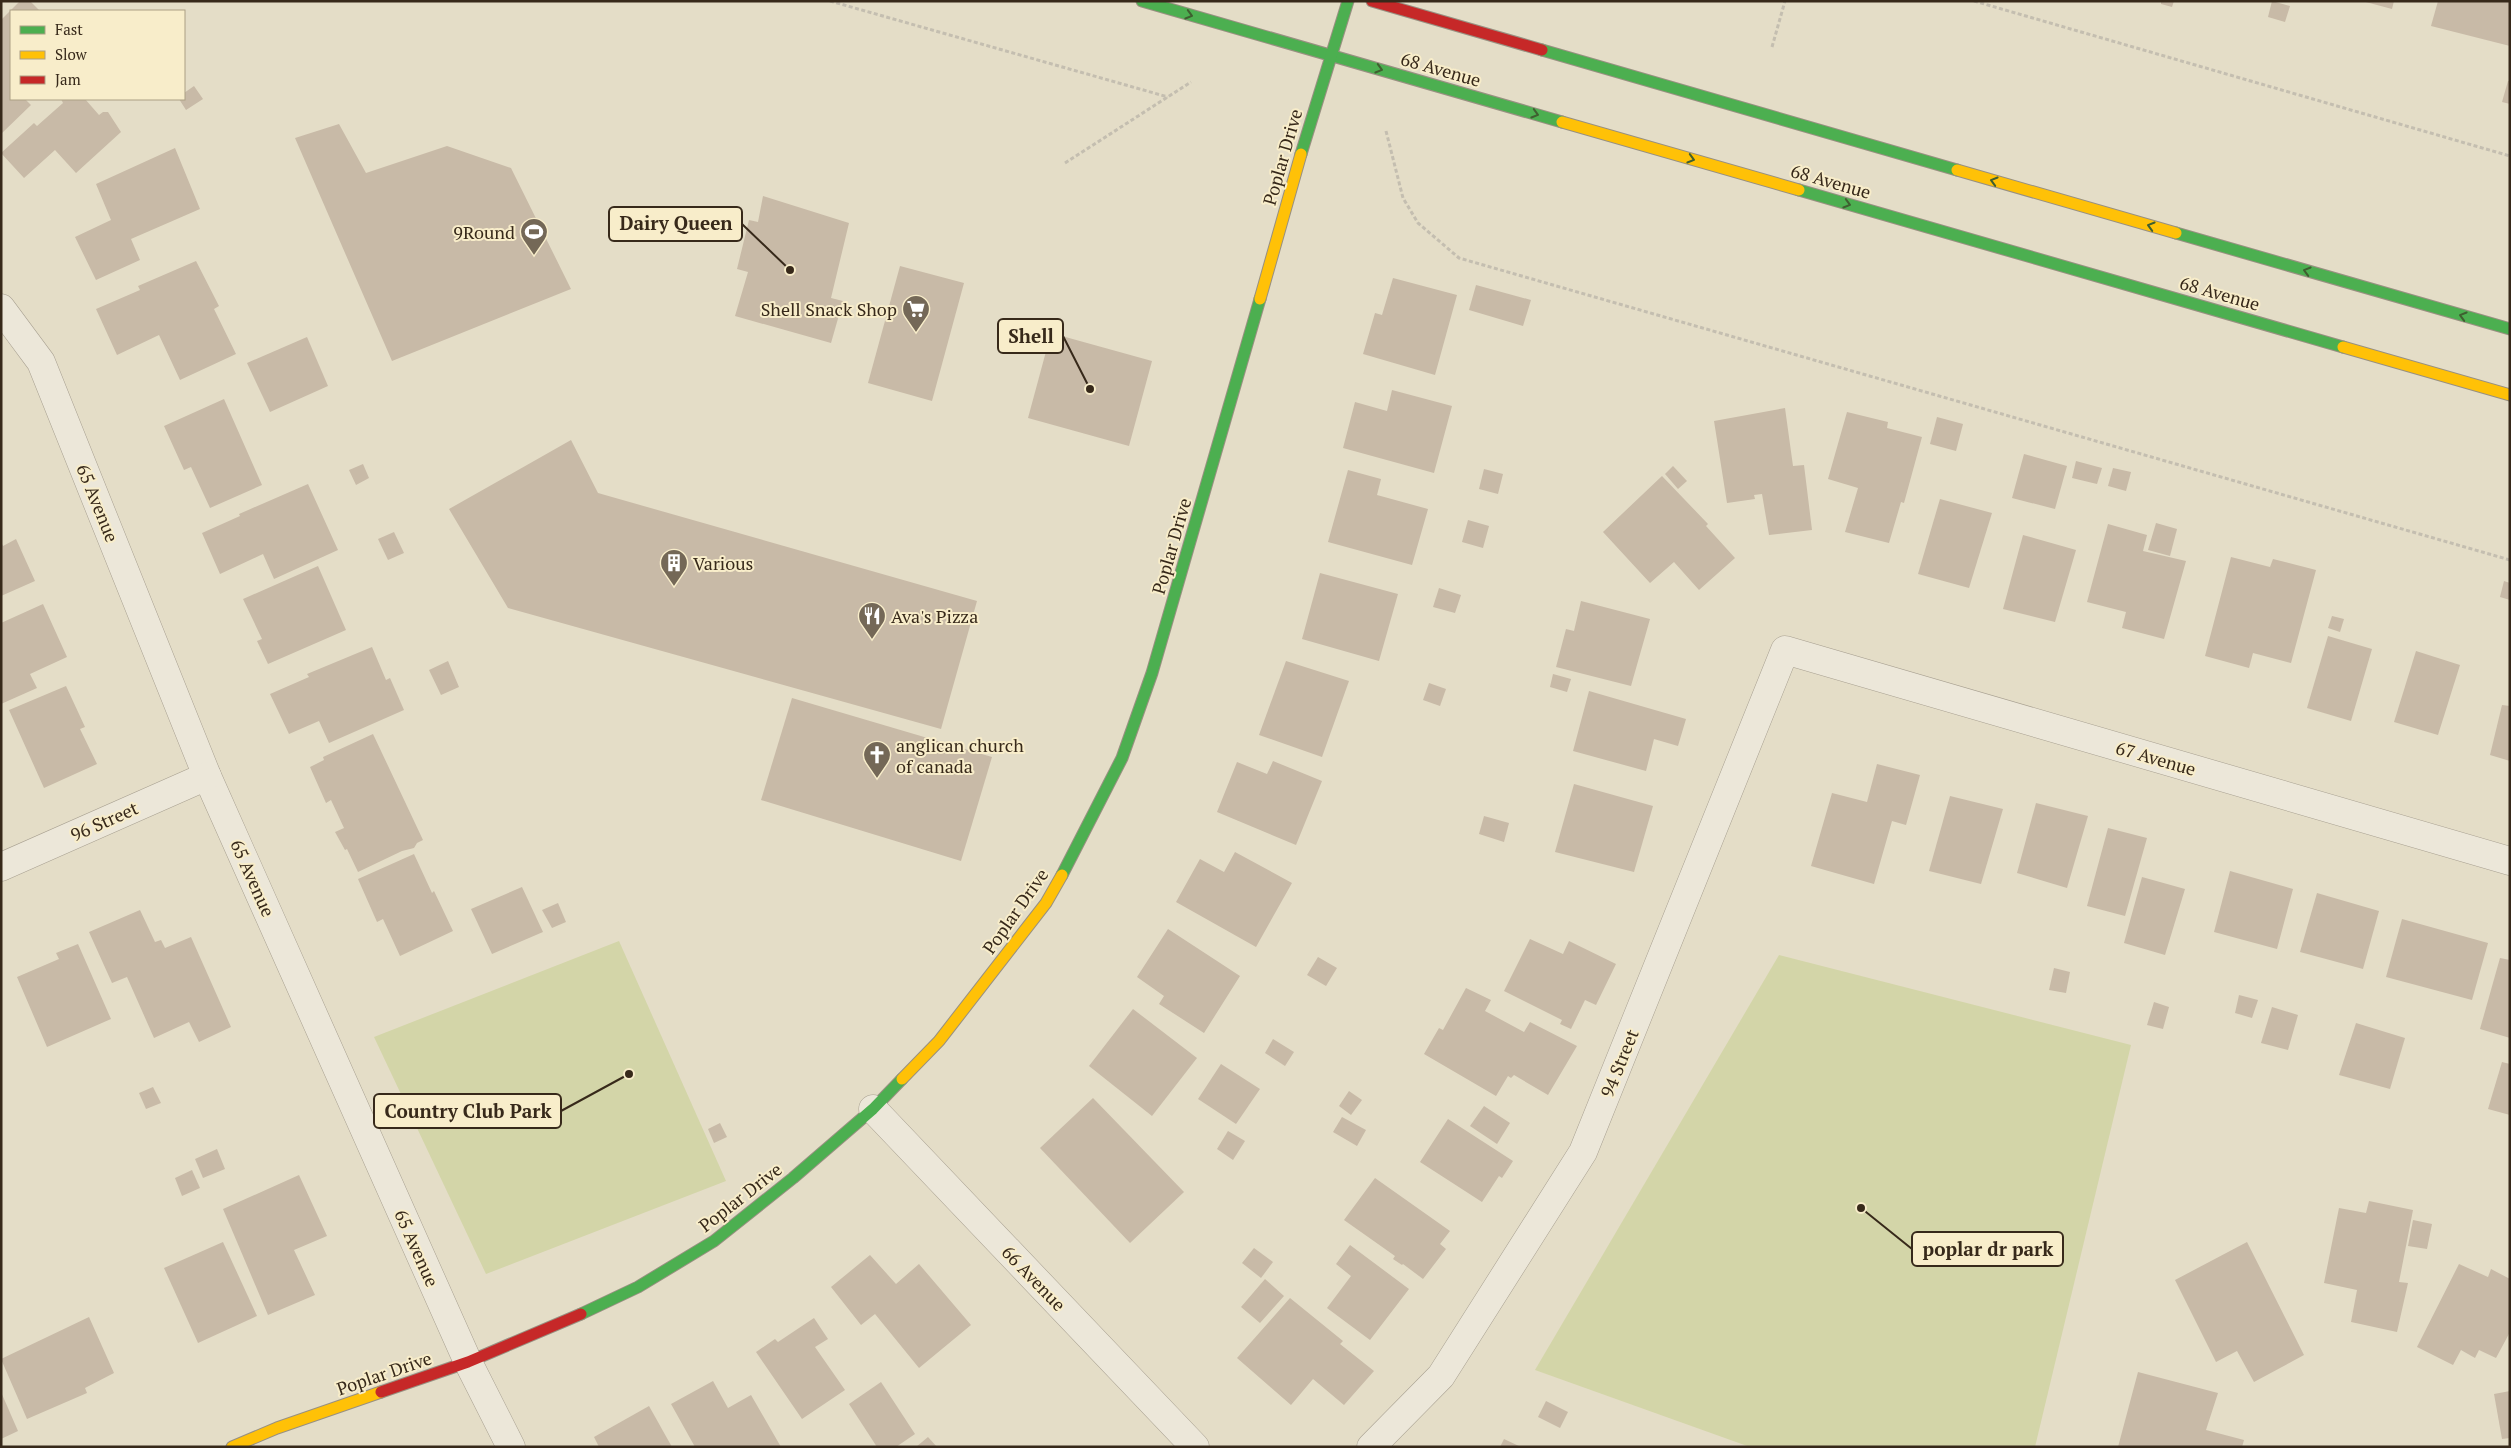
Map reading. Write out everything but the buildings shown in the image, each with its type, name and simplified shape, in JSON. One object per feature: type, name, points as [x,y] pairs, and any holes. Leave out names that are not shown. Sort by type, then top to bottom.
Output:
[{"type":"main road","name":"68 Avenue","points":[[1142,1],[2510,395]]},
{"type":"main road","name":"Poplar Drive","points":[[232,1447],[277,1428],[468,1362],[560,1324],[638,1287],[714,1241],[873,1109],[939,1041],[1046,903],[1085,833],[1122,758],[1152,673],[1307,133],[1348,1]]},
{"type":"main road","points":[[1372,1],[2510,329]]},
{"type":"street","name":"65 Avenue","points":[[1,308],[41,362],[207,776],[468,1362],[511,1447]]},
{"type":"street","name":"94 Street","points":[[1371,1447],[1441,1376],[1583,1152],[1786,650],[1801,655]]},
{"type":"street","name":"67 Avenue","points":[[1801,655],[2510,861]]},
{"type":"street","name":"96 Street","points":[[1,867],[207,776]]},
{"type":"street","name":"66 Avenue","points":[[873,1109],[1195,1447]]},
{"type":"path","points":[[830,1],[1168,97]]},
{"type":"path","points":[[1772,47],[1785,1]]},
{"type":"path","points":[[1974,1],[2510,156]]},
{"type":"path","points":[[1065,163],[1191,82]]},
{"type":"path","points":[[1386,131],[1403,198],[1418,223],[1458,258],[2510,560]]},
{"type":"green space","points":[[619,941],[726,1181],[486,1274],[374,1037]]},
{"type":"green space","points":[[1779,955],[2131,1045],[2035,1447],[1750,1447],[1535,1370]]},
{"type":"traffic: fast","points":[[1142,1],[1562,122]]},
{"type":"traffic: fast","points":[[1301,154],[1348,1]]},
{"type":"traffic: fast","points":[[1542,50],[1957,170]]},
{"type":"traffic: fast","points":[[1799,190],[2343,347]]},
{"type":"traffic: fast","points":[[2176,233],[2510,329]]},
{"type":"traffic: fast","points":[[1062,875],[1122,758],[1152,673],[1260,299]]},
{"type":"traffic: fast","points":[[581,1314],[638,1287],[714,1241],[793,1178],[873,1109],[902,1079]]},
{"type":"traffic: slow","points":[[1562,122],[1799,190]]},
{"type":"traffic: slow","points":[[1260,299],[1301,154]]},
{"type":"traffic: slow","points":[[1957,170],[2176,233]]},
{"type":"traffic: slow","points":[[2343,347],[2510,395]]},
{"type":"traffic: slow","points":[[902,1079],[939,1041],[1046,903],[1062,875]]},
{"type":"traffic: slow","points":[[232,1447],[277,1428],[381,1392]]},
{"type":"traffic: jam","points":[[1372,1],[1542,50]]},
{"type":"traffic: jam","points":[[381,1392],[468,1362],[581,1314]]},
{"type":"place","name":"9Round","points":[[534,256]]},
{"type":"place","name":"Dairy Queen","points":[[790,270]]},
{"type":"place","name":"Shell Snack Shop","points":[[916,333]]},
{"type":"place","name":"Shell","points":[[1090,389]]},
{"type":"place","name":"Various","points":[[674,587]]},
{"type":"place","name":"Ava's Pizza","points":[[872,640]]},
{"type":"place","name":"anglican church of canada","points":[[877,779]]},
{"type":"place","name":"Country Club Park","points":[[629,1074]]},
{"type":"place","name":"poplar dr park","points":[[1861,1208]]}]
